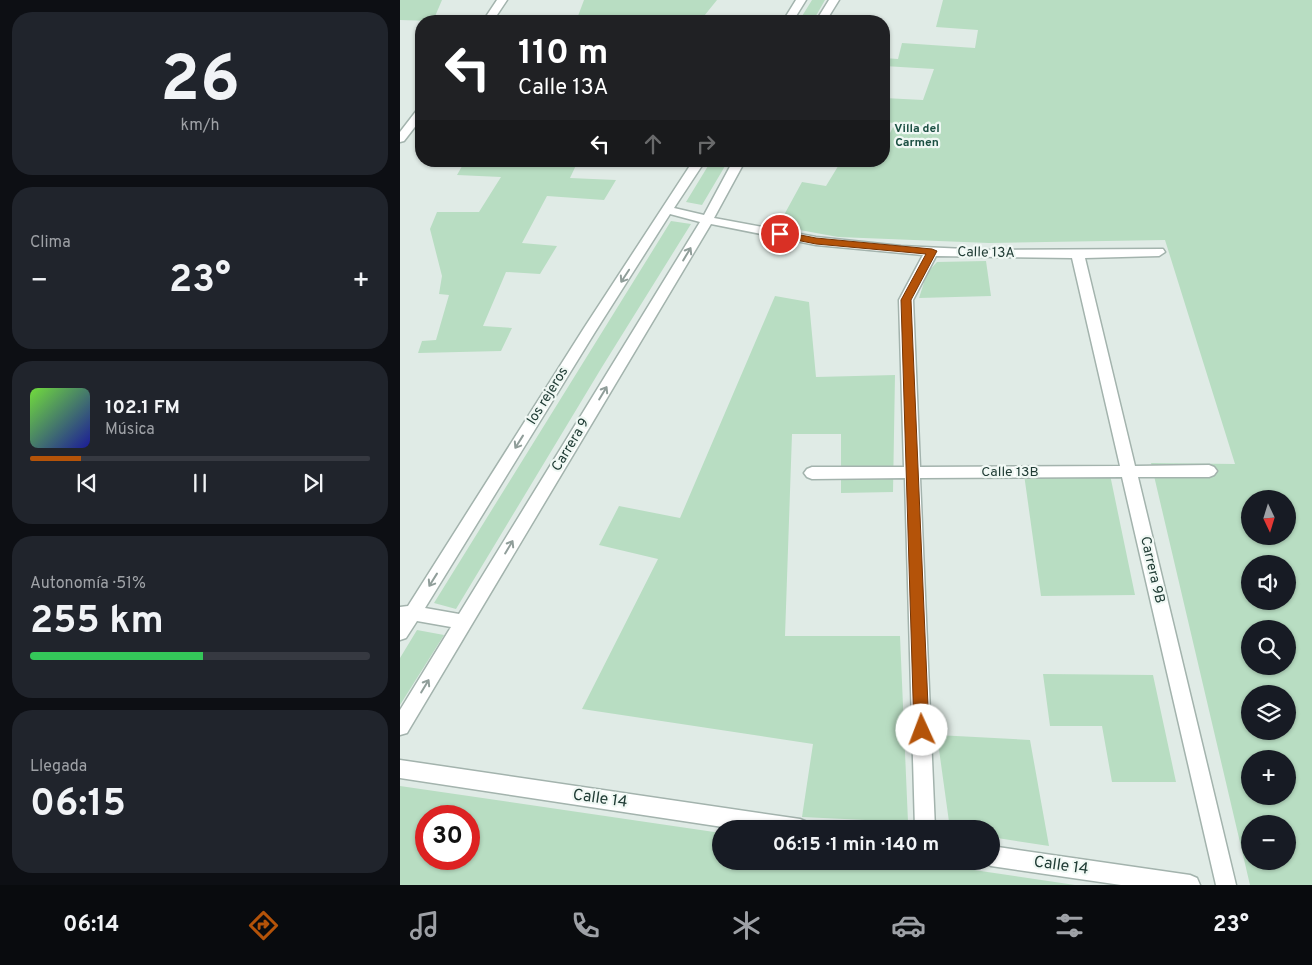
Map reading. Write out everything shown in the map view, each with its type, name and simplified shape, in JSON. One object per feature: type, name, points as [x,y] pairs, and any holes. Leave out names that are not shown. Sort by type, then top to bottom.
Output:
[{"type":"street","points":[[492,15],[502,0]]},
{"type":"street","points":[[792,15],[801,0]]},
{"type":"street","points":[[825,15],[834,0]]},
{"type":"street","points":[[400,139],[415,120]]},
{"type":"street","name":"los rejeros","points":[[400,633],[406,613],[695,167]]},
{"type":"street","name":"Carrera 9","points":[[400,728],[707,220],[736,167]]},
{"type":"street","name":"Calle 13A","points":[[668,210],[707,220],[816,241],[932,251],[1078,255],[1158,252]]},
{"type":"street","points":[[925,820],[906,300],[932,251]]},
{"type":"street","name":"Carrera 9B","points":[[1078,255],[1226,885]]},
{"type":"street","name":"Calle 13B","points":[[812,473],[1209,470]]},
{"type":"street","points":[[406,613],[463,622]]},
{"type":"street","name":"Calle 14","points":[[400,770],[739,820]]},
{"type":"street","name":"Calle 14","points":[[1000,857],[1190,885]]},
{"type":"green space","points":[[400,0],[442,0],[436,15],[415,15],[415,20],[400,20]]},
{"type":"green space","points":[[584,0],[717,0],[705,15],[578,15]]},
{"type":"green space","points":[[812,0],[825,0],[816,15],[803,15]]},
{"type":"green space","points":[[943,0],[1312,0],[1312,885],[1250,885],[1246,870],[1296,870],[1296,815],[1241,815],[1241,847],[1151,463],[1235,464],[1165,240],[989,243],[838,237],[778,226],[802,182],[826,186],[838,167],[890,167],[890,133],[895,123],[890,123],[890,98],[923,100],[934,69],[890,66],[890,58],[898,59],[902,43],[975,48],[978,30],[936,27]]},
{"type":"green space","points":[[462,167],[575,167],[570,178],[616,180],[604,200],[547,196],[522,243],[557,246],[540,274],[506,272],[483,326],[512,328],[501,351],[418,353],[422,341],[436,340],[449,295],[439,294],[442,276],[430,229],[437,212],[479,212],[501,177],[457,175]]},
{"type":"green space","points":[[707,167],[724,167],[702,205],[686,202]]},
{"type":"green space","points":[[671,221],[691,224],[456,609],[434,603]]},
{"type":"green space","points":[[986,261],[991,296],[919,298],[927,273],[937,262]]},
{"type":"green space","points":[[775,296],[809,302],[816,377],[895,375],[893,492],[841,493],[841,434],[792,434],[785,636],[900,636],[908,820],[802,817],[813,744],[582,709],[658,559],[599,545],[619,506],[680,518]]},
{"type":"green space","points":[[1108,465],[1135,595],[1041,596],[1023,467]]},
{"type":"green space","points":[[417,630],[444,635],[400,705],[400,658]]},
{"type":"green space","points":[[1043,674],[1153,675],[1176,782],[1112,782],[1102,726],[1050,726]]},
{"type":"green space","points":[[937,735],[1030,740],[1049,846],[1000,838],[1000,820],[949,820]]},
{"type":"green space","points":[[400,786],[712,832],[712,870],[974,870],[1075,885],[400,885]]},
{"type":"district","name":"Villa del Carmen","points":[[917,136]]},
{"type":"route","points":[[780,234],[816,241],[932,251],[906,300],[922,730]]}]
